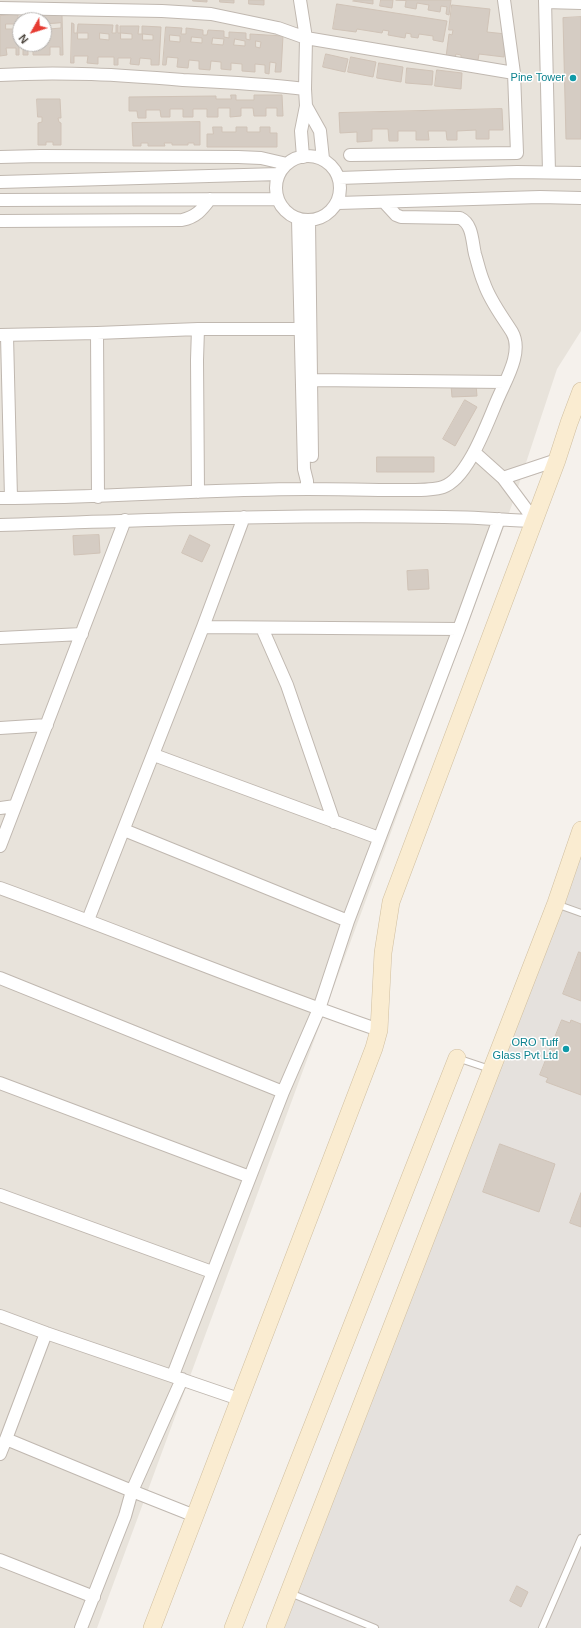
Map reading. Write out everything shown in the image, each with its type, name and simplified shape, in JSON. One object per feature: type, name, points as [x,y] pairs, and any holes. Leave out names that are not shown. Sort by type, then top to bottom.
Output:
[{"type":"main road","points":[[152,1628],[371,1055],[379,1030],[383,953],[392,902],[535,521],[581,391]]},
{"type":"main road","points":[[276,1628],[556,903],[581,830]]},
{"type":"main road","points":[[233,1628],[457,1058]]},
{"type":"street","points":[[300,0],[306,38],[306,106],[301,131],[303,157]]},
{"type":"street","points":[[350,155],[517,153],[514,73],[504,0]]},
{"type":"street","points":[[549,172],[545,1],[581,3]]},
{"type":"street","points":[[0,8],[162,11],[211,14],[278,28],[306,38],[514,73]]},
{"type":"street","points":[[0,75],[33,72],[137,76],[265,84],[305,89]]},
{"type":"street","points":[[306,106],[320,131],[323,159]]},
{"type":"street","points":[[310,156],[323,159],[333,167],[339,178],[341,191],[338,203],[330,213],[319,220],[294,218],[284,210],[277,199],[276,186],[279,174],[287,164],[298,157],[303,157],[310,156]]},
{"type":"street","points":[[0,157],[238,157],[261,158],[287,164]]},
{"type":"street","points":[[339,178],[549,172],[581,173]]},
{"type":"street","points":[[0,182],[279,174]]},
{"type":"street","points":[[338,203],[540,197],[581,198]]},
{"type":"street","points":[[0,221],[182,220],[196,215],[203,209],[210,199]]},
{"type":"street","points":[[0,200],[277,199]]},
{"type":"street","points":[[301,329],[198,329],[4,336],[5,498],[98,497],[307,485],[413,490],[443,487],[455,480],[464,469],[474,452],[505,382],[513,361],[516,345],[513,335],[484,285],[473,248],[469,225],[460,218],[401,217],[396,215],[384,202]]},
{"type":"street","points":[[304,220],[301,329],[304,470],[307,485]]},
{"type":"street","points":[[304,220],[312,380],[312,469],[307,485]]},
{"type":"street","points":[[198,329],[198,492]]},
{"type":"street","points":[[97,333],[98,497]]},
{"type":"street","points":[[312,380],[505,382]]},
{"type":"street","points":[[474,452],[503,478],[535,521]]},
{"type":"street","points":[[503,478],[557,460]]},
{"type":"street","points":[[0,525],[125,520],[445,516],[535,521]]},
{"type":"street","points":[[88,920],[204,627],[244,518]]},
{"type":"street","points":[[81,1628],[125,1516],[132,1491],[177,1377],[212,1272],[283,1092],[319,1009],[348,921],[459,629],[499,519]]},
{"type":"street","points":[[0,846],[125,520]]},
{"type":"street","points":[[204,627],[459,629]]},
{"type":"street","points":[[262,628],[288,685],[334,822]]},
{"type":"street","points":[[0,638],[82,634]]},
{"type":"street","points":[[0,728],[46,725]]},
{"type":"street","points":[[154,755],[379,838]]},
{"type":"street","points":[[0,808],[15,806]]},
{"type":"street","points":[[124,830],[348,921]]},
{"type":"street","points":[[0,888],[88,920],[319,1009],[379,1030]]},
{"type":"street","points":[[0,978],[283,1092]]},
{"type":"street","points":[[0,1083],[250,1177]]},
{"type":"street","points":[[0,1195],[212,1272]]},
{"type":"street","points":[[0,1316],[239,1399]]},
{"type":"street","points":[[0,1454],[46,1333]]},
{"type":"street","points":[[6,1439],[195,1516]]},
{"type":"street","points":[[0,1560],[94,1597]]},
{"type":"lane","points":[[556,903],[581,913]]},
{"type":"lane","points":[[457,1058],[492,1069]]},
{"type":"lane","points":[[542,1628],[581,1538]]},
{"type":"lane","points":[[289,1593],[375,1628]]},
{"type":"shaded area","points":[[0,0],[581,0],[581,331],[557,369],[513,502],[97,1628],[0,1628]]},
{"type":"shaded area","points":[[581,849],[581,1628],[281,1628]]},
{"type":"building","points":[[207,0],[207,2],[193,1]]},
{"type":"building","points":[[220,0],[234,0],[234,3],[220,2]]},
{"type":"building","points":[[249,0],[264,0],[264,5],[249,4]]},
{"type":"building","points":[[373,0],[373,4],[353,1]]},
{"type":"building","points":[[381,0],[393,0],[392,8],[380,6]]},
{"type":"building","points":[[396,0],[451,0],[449,15],[446,14],[447,7],[441,6],[440,12],[428,10],[429,5],[417,3],[416,9],[405,7],[406,1]]},
{"type":"building","points":[[337,4],[447,21],[443,42],[433,40],[433,36],[419,34],[418,38],[411,37],[411,34],[406,33],[405,38],[388,35],[389,31],[383,30],[382,33],[357,29],[356,32],[333,29]]},
{"type":"building","points":[[452,5],[490,9],[487,32],[506,34],[504,57],[479,54],[478,60],[461,58],[461,55],[456,54],[455,58],[446,57],[449,34],[452,35],[453,30],[449,30]]},
{"type":"building","points":[[12,15],[12,24],[6,24],[6,29],[12,29],[12,48],[6,48],[7,55],[0,56],[0,16]]},
{"type":"building","points":[[52,15],[62,15],[63,55],[60,55],[60,47],[52,47],[52,29],[61,28],[61,23],[52,24]]},
{"type":"building","name":"Pine Tower","points":[[581,17],[581,139],[566,139],[563,18]]},
{"type":"building","points":[[72,23],[74,24],[74,33],[77,33],[78,24],[113,25],[112,33],[116,33],[116,25],[118,25],[118,33],[120,33],[120,26],[139,26],[138,34],[142,34],[142,26],[161,27],[159,65],[151,65],[151,59],[140,58],[139,65],[130,64],[131,58],[118,58],[118,65],[114,65],[114,57],[98,57],[98,64],[87,63],[88,56],[74,56],[74,63],[71,63]],"holes":[[[78,33],[88,33],[88,39],[78,39]],[[100,33],[109,34],[109,40],[100,39]],[[121,33],[132,34],[132,39],[121,39]],[[143,34],[153,35],[153,40],[143,40]]]},
{"type":"building","points":[[166,27],[182,28],[181,34],[186,34],[186,28],[203,30],[203,35],[207,35],[208,30],[224,31],[224,37],[229,38],[229,32],[246,33],[246,39],[250,40],[250,34],[283,36],[281,72],[275,72],[276,63],[270,62],[269,74],[265,73],[265,65],[255,64],[255,72],[242,71],[242,64],[231,63],[231,70],[221,69],[221,62],[211,61],[210,70],[199,69],[199,61],[189,60],[188,68],[177,67],[178,58],[167,57],[166,65],[163,65]],"holes":[[[170,35],[180,36],[180,42],[170,41]],[[192,37],[202,38],[202,43],[191,42]],[[213,38],[224,39],[223,45],[212,44]],[[235,39],[245,41],[245,46],[234,45]],[[256,41],[261,42],[260,48],[256,47]]]},
{"type":"building","points":[[23,52],[28,52],[28,55],[23,55]]},
{"type":"building","points":[[33,52],[50,52],[50,55],[33,55]]},
{"type":"building","points":[[326,54],[348,59],[345,72],[323,67]]},
{"type":"building","points":[[351,57],[376,62],[373,77],[348,72]]},
{"type":"building","points":[[379,63],[403,67],[401,82],[377,78]]},
{"type":"building","points":[[407,68],[433,71],[432,85],[406,83]]},
{"type":"building","points":[[437,70],[462,73],[461,89],[435,86]]},
{"type":"building","points":[[231,95],[236,95],[236,100],[254,100],[254,95],[282,95],[283,116],[277,116],[277,108],[266,108],[266,116],[254,116],[253,108],[241,108],[241,116],[230,117],[230,108],[218,108],[218,117],[207,117],[207,109],[193,109],[193,117],[183,117],[183,109],[170,109],[170,117],[161,117],[160,110],[146,110],[146,118],[138,118],[137,111],[129,111],[129,97],[216,96],[216,99],[231,99]]},
{"type":"building","points":[[37,99],[60,99],[61,118],[58,118],[59,122],[61,123],[61,145],[53,145],[53,142],[46,142],[46,145],[38,145],[38,123],[42,122],[42,117],[38,117]]},
{"type":"building","points":[[502,109],[503,130],[489,130],[489,139],[476,139],[476,130],[457,131],[457,140],[447,140],[446,131],[428,131],[429,140],[416,140],[416,131],[398,131],[398,141],[389,141],[388,129],[372,129],[372,141],[357,142],[357,132],[340,133],[339,113]]},
{"type":"building","points":[[200,122],[200,145],[194,145],[194,143],[188,143],[188,145],[172,145],[172,143],[164,143],[165,146],[148,146],[148,143],[141,143],[141,146],[133,146],[132,123]]},
{"type":"building","points":[[213,127],[222,127],[222,132],[236,132],[236,127],[247,127],[247,132],[260,132],[260,127],[270,127],[270,133],[277,133],[277,147],[207,147],[207,134],[213,134]]},
{"type":"building","points":[[476,384],[477,396],[452,397],[451,385]]},
{"type":"building","points":[[465,400],[477,407],[455,446],[443,439]]},
{"type":"building","points":[[377,457],[434,457],[434,472],[377,472]]},
{"type":"building","points":[[99,535],[100,553],[74,555],[73,536]]},
{"type":"building","points":[[190,535],[210,545],[202,562],[182,553]]},
{"type":"building","points":[[428,570],[429,589],[408,590],[407,571]]},
{"type":"building","points":[[579,952],[581,953],[581,1001],[563,994]]},
{"type":"building","name":"ORO Tuff Glass Pvt Ltd","points":[[562,1020],[570,1023],[571,1020],[581,1024],[581,1095],[546,1082],[548,1078],[540,1075]]},
{"type":"building","points":[[500,1144],[555,1164],[539,1212],[483,1192]]},
{"type":"building","points":[[581,1193],[581,1227],[570,1223]]},
{"type":"building","points":[[517,1586],[528,1592],[521,1607],[510,1601]]},
{"type":"place","name":"Pine Tower","points":[[573,78]]},
{"type":"place","name":"ORO Tuff Glass Pvt Ltd","points":[[566,1049]]}]
